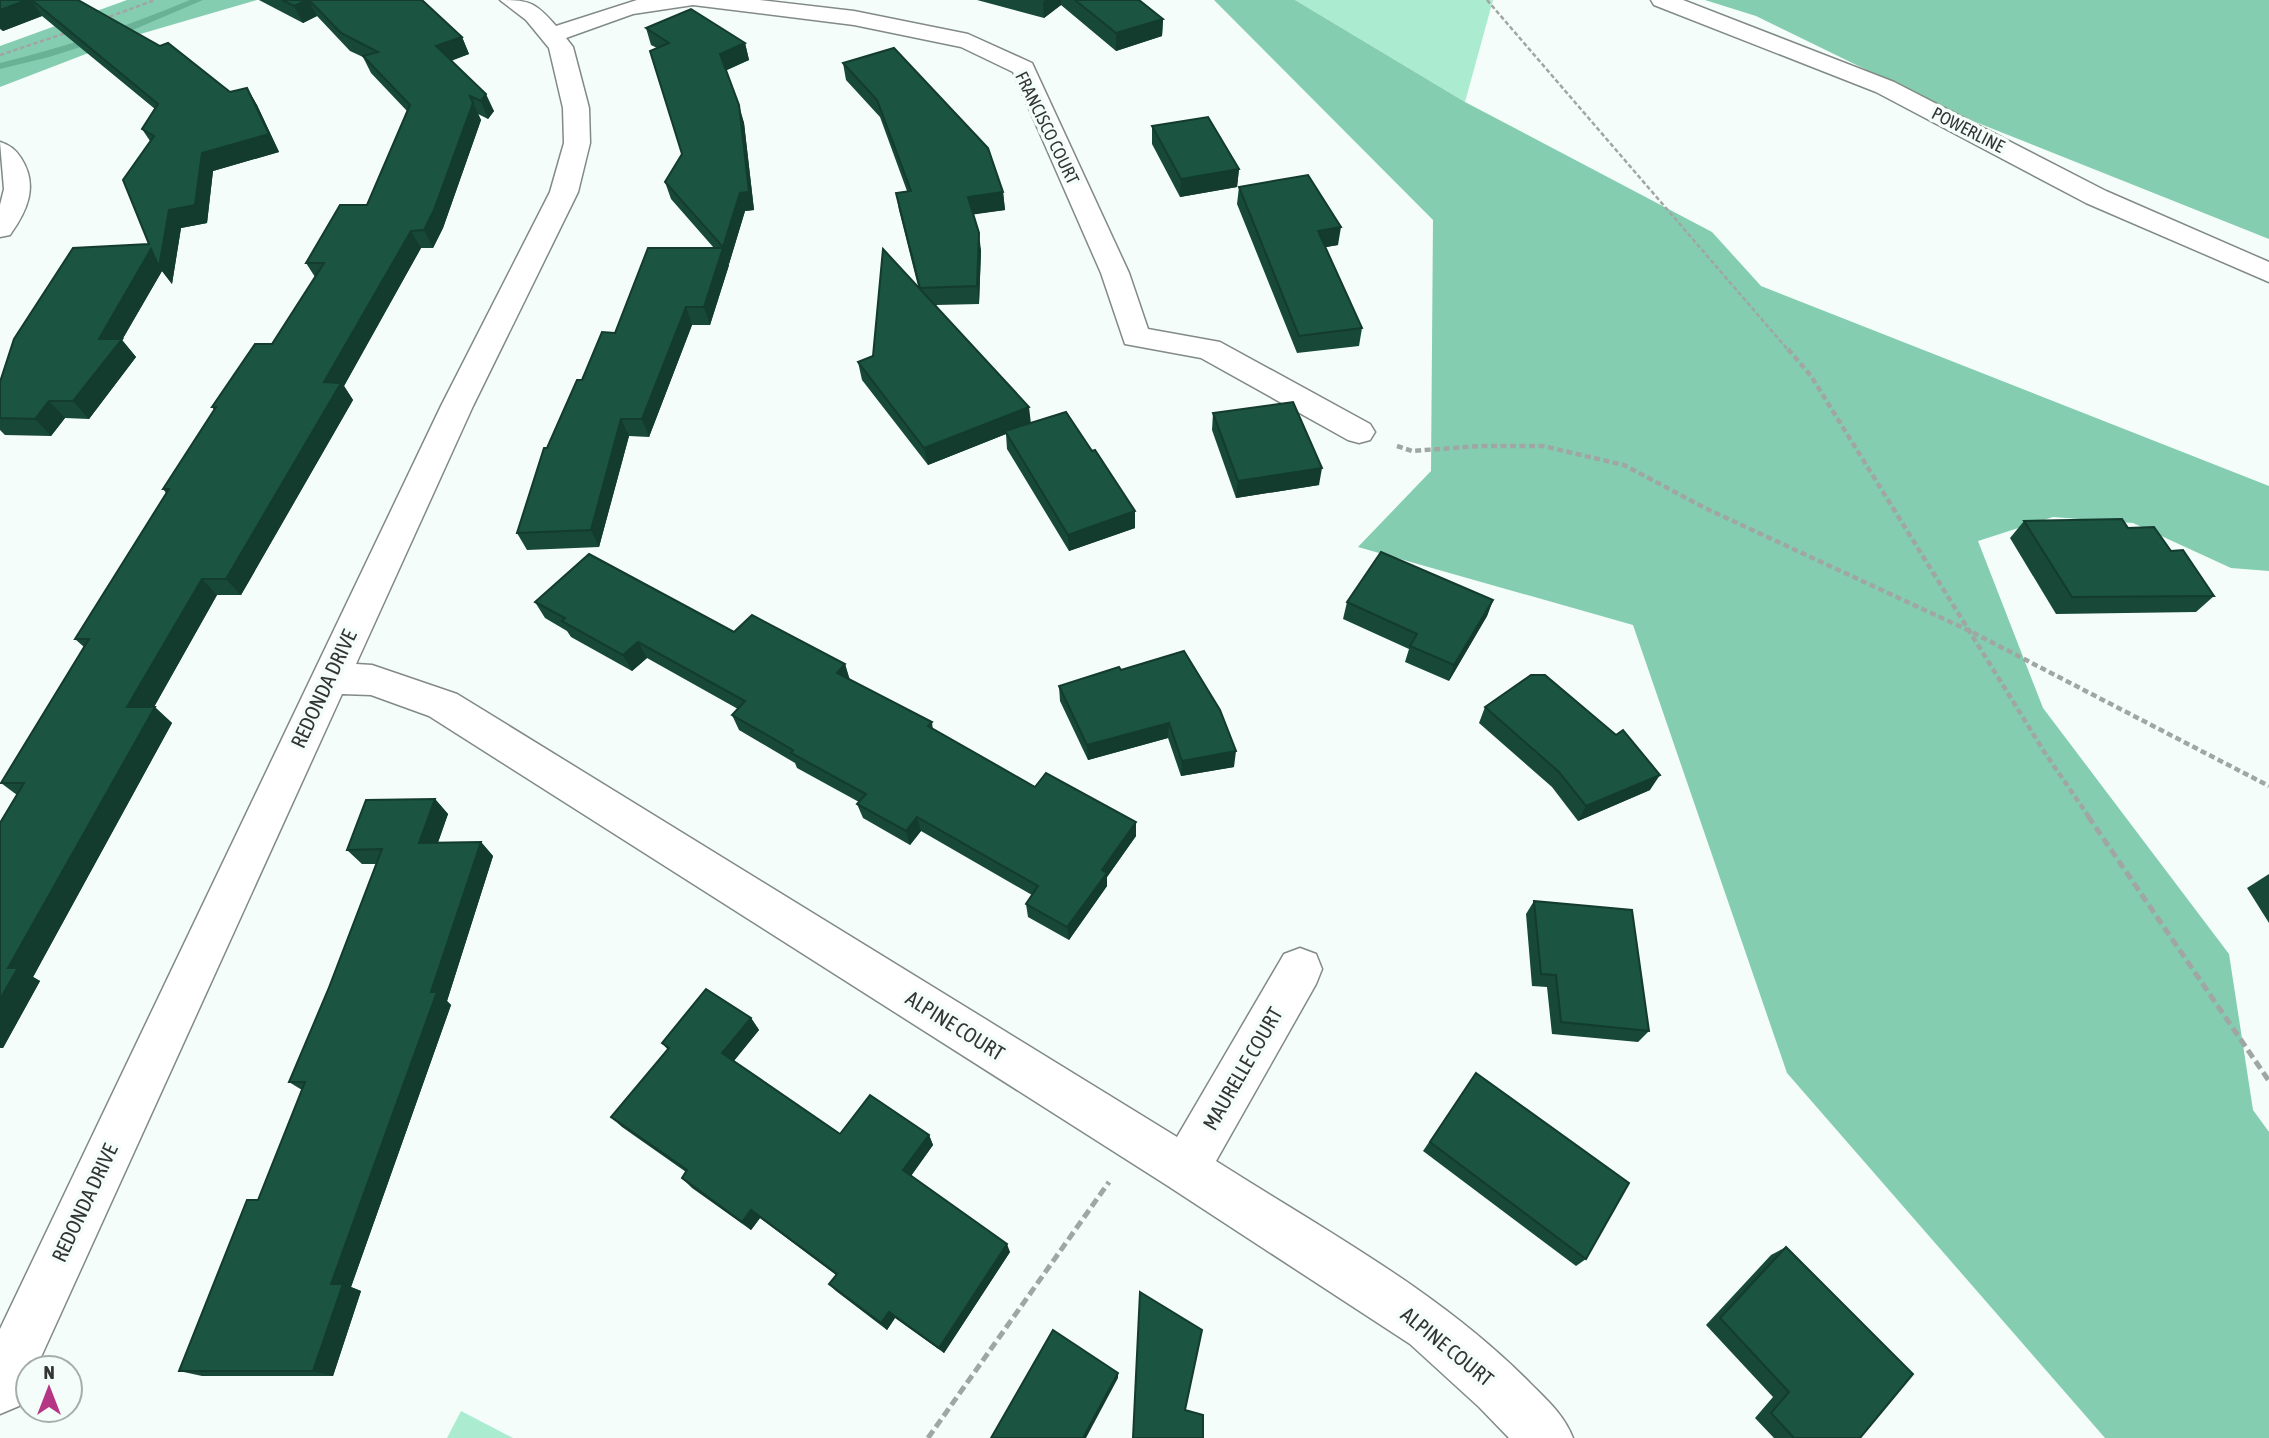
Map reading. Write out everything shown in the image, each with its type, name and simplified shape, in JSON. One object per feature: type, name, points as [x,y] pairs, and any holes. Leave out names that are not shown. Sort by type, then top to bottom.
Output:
[{"type":"street","name":"REDONDA DRIVE","points":[[0,1387],[457,406],[564,192],[577,143],[576,108],[561,47],[553,34],[534,15],[511,0]]},
{"type":"street","points":[[553,34],[629,8],[686,0]]},
{"type":"street","name":"FRANCISCO COURT","points":[[700,0],[862,9],[968,41],[1023,68],[1115,273],[1136,337],[1209,349],[1359,432]]},
{"type":"street","name":"POWERLINE","points":[[1662,0],[1885,87],[2096,197],[2269,273]]},
{"type":"street","points":[[0,150],[15,166],[18,183],[16,202],[0,229]]},
{"type":"street","name":"ALPINE COURT","points":[[329,678],[372,680],[443,705],[1185,1169],[1428,1326],[1499,1388],[1546,1438]]},
{"type":"street","name":"MAURELLE COURT","points":[[1185,1169],[1300,969]]},
{"type":"path","points":[[100,20],[155,0]]},
{"type":"path","points":[[1487,0],[1811,376],[2045,753],[2269,1080]]},
{"type":"path","points":[[0,55],[75,30]]},
{"type":"path","points":[[1359,432],[1412,451],[1480,446],[1543,446],[1624,465],[1705,508],[1970,632],[2269,786]]},
{"type":"path","points":[[928,1438],[1139,1140]]},
{"type":"green space","points":[[127,0],[257,0],[130,37],[0,87],[0,46]]},
{"type":"green space","points":[[1214,0],[1295,0],[1465,102],[1712,232],[1761,286],[2269,486],[2269,571],[2231,568],[2133,523],[2053,517],[1978,541],[2043,708],[2229,954],[2253,1110],[2269,1132],[2269,1438],[2105,1438],[1787,1073],[1633,625],[1358,547],[1431,471],[1433,220]]},
{"type":"green space","points":[[1295,0],[1493,0],[1465,102]]},
{"type":"green space","points":[[1705,0],[2269,0],[2269,239],[1963,117],[1756,16]]},
{"type":"green space","points":[[461,1411],[513,1438],[447,1438]]},
{"type":"building","points":[[0,0],[27,0],[0,10]]},
{"type":"building","points":[[32,0],[78,0],[160,46],[168,43],[230,92],[247,88],[269,134],[202,153],[195,205],[169,210],[159,267],[151,249],[99,339],[122,339],[73,401],[49,401],[35,419],[0,418],[0,382],[14,339],[73,248],[149,244],[123,180],[154,136],[142,129],[158,104]]},
{"type":"building","points":[[282,0],[307,0],[294,6]]},
{"type":"building","points":[[309,0],[422,0],[462,37],[436,46],[486,94],[481,101],[470,96],[473,103],[434,210],[424,230],[411,231],[324,382],[341,383],[226,579],[202,579],[127,707],[155,707],[8,968],[18,968],[0,999],[0,823],[24,783],[1,783],[89,639],[75,639],[169,489],[163,489],[216,407],[212,407],[255,344],[272,344],[324,263],[306,263],[340,205],[367,205],[410,105],[363,56],[378,52],[341,33]]},
{"type":"building","points":[[1075,0],[1139,0],[1163,19],[1116,33]]},
{"type":"building","points":[[691,9],[745,43],[720,54],[739,105],[749,192],[740,193],[723,247],[665,182],[682,154],[650,51],[669,43],[646,28]]},
{"type":"building","points":[[894,48],[988,148],[1003,192],[968,197],[979,233],[977,286],[920,288],[896,193],[911,191],[877,100],[843,63]]},
{"type":"building","points":[[1208,117],[1239,169],[1181,179],[1152,126]]},
{"type":"building","points":[[1308,175],[1341,227],[1318,231],[1362,328],[1299,336],[1239,187]]},
{"type":"building","points":[[648,248],[723,248],[704,307],[686,307],[642,419],[621,419],[591,530],[517,533],[544,448],[547,448],[577,380],[582,380],[602,332],[615,333]]},
{"type":"building","points":[[883,249],[1029,407],[924,448],[858,362],[873,356]]},
{"type":"building","points":[[1293,402],[1322,468],[1238,481],[1213,413]]},
{"type":"building","points":[[1066,412],[1135,511],[1068,535],[1005,431]]},
{"type":"building","points":[[2122,519],[2128,528],[2154,527],[2171,551],[2183,550],[2214,596],[2072,597],[2024,521]]},
{"type":"building","points":[[1381,552],[1493,600],[1454,665],[1410,646],[1417,634],[1347,602]]},
{"type":"building","points":[[589,554],[734,632],[752,615],[845,664],[837,673],[932,722],[928,726],[1035,787],[1046,773],[1136,822],[1102,870],[1107,873],[1067,927],[1026,904],[1038,886],[917,817],[906,831],[857,804],[866,794],[791,753],[793,750],[732,715],[745,701],[638,642],[623,655],[562,621],[565,618],[535,602]]},
{"type":"building","points":[[1184,651],[1220,710],[1236,751],[1182,761],[1169,723],[1087,745],[1059,686],[1119,667],[1121,670]]},
{"type":"building","points":[[1531,675],[1545,675],[1616,735],[1623,730],[1660,775],[1586,806],[1559,772],[1485,707]]},
{"type":"building","points":[[435,799],[419,843],[481,842],[431,992],[437,992],[331,1284],[343,1284],[313,1371],[179,1371],[247,1200],[258,1200],[305,1082],[289,1082],[328,990],[382,849],[347,850],[366,800]]},
{"type":"building","points":[[1534,901],[1632,910],[1649,1031],[1561,1022],[1556,975],[1541,974]]},
{"type":"building","points":[[706,989],[751,1018],[722,1053],[840,1134],[870,1095],[929,1135],[903,1170],[1007,1244],[939,1348],[889,1312],[881,1323],[829,1284],[837,1274],[751,1210],[742,1222],[682,1178],[687,1170],[611,1117],[669,1048],[662,1043]]},
{"type":"building","points":[[1476,1073],[1629,1183],[1586,1259],[1430,1142]]},
{"type":"building","points":[[1786,1247],[1913,1374],[1860,1438],[1794,1438],[1771,1413],[1789,1392],[1720,1318]]},
{"type":"building","points":[[1140,1292],[1202,1330],[1185,1410],[1203,1415],[1203,1438],[1133,1438]]},
{"type":"building","points":[[1053,1330],[1118,1373],[1083,1438],[991,1438]]},
{"type":"waterway","points":[[0,66],[46,55],[125,30],[198,0]]}]
